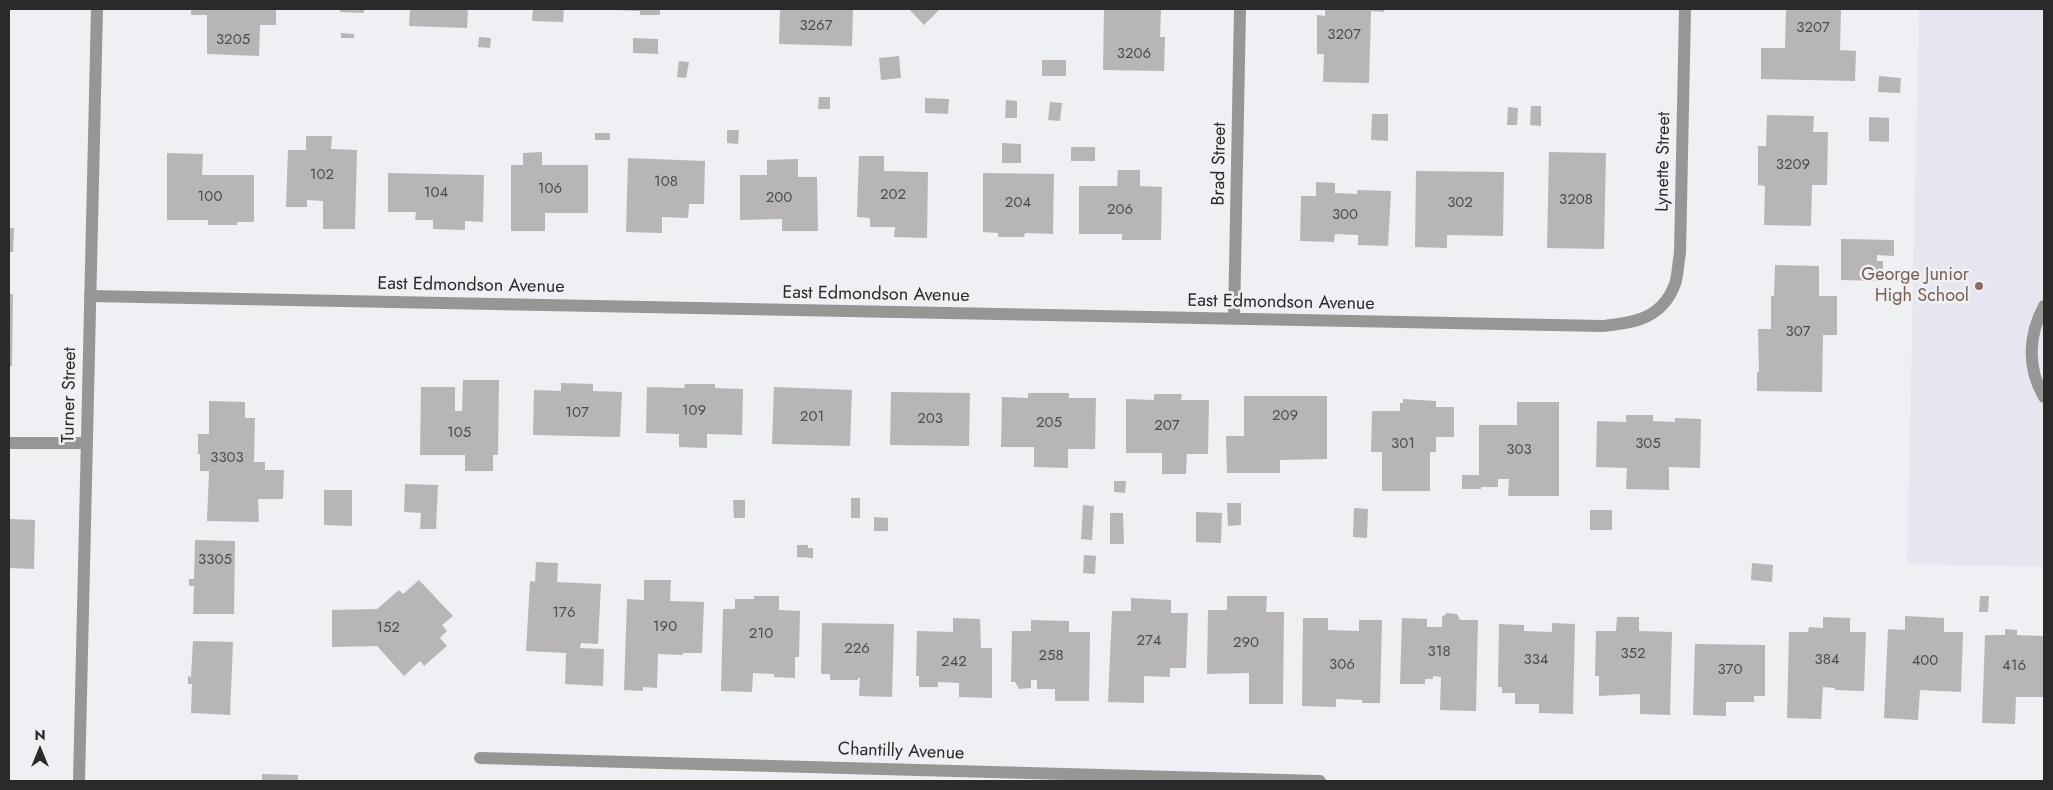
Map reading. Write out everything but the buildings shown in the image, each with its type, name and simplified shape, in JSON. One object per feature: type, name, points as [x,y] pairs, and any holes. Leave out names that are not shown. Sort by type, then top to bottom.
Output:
[{"type":"street","name":"Turner Street","points":[[79,781],[97,9]]},
{"type":"street","name":"Brad Street","points":[[1234,319],[1240,9]]},
{"type":"street","name":"Lynette Street","points":[[1659,310],[1675,284],[1680,253],[1685,9]]},
{"type":"street","name":"East Edmondson Avenue","points":[[90,296],[1603,326],[1635,322],[1659,310]]},
{"type":"street","points":[[2044,306],[2036,322],[2030,348],[2033,373],[2044,397]]},
{"type":"street","points":[[9,443],[87,444]]},
{"type":"street","name":"Chantilly Avenue","points":[[480,758],[1320,781]]},
{"type":"shaded area","name":"George Junior High School","points":[[1919,9],[2044,9],[2044,567],[1907,564]]},
{"type":"place","name":"George Junior High School","points":[[1979,286]]}]
